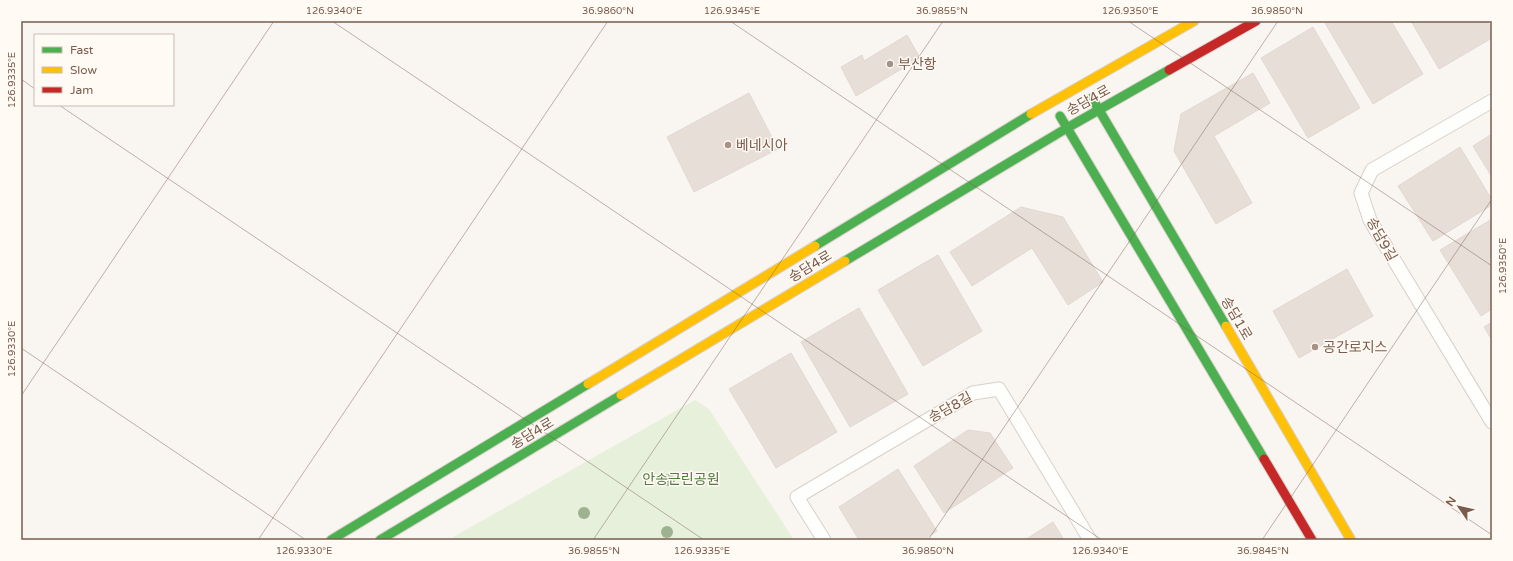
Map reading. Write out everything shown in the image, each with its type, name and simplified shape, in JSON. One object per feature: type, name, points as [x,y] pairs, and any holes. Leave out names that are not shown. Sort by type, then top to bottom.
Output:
[{"type":"main road","name":"송담4로","points":[[331,540],[1051,102],[1194,21]]},
{"type":"main road","name":"송담4로","points":[[380,540],[1067,128],[1256,21]]},
{"type":"main road","name":"송담1로","points":[[1083,84],[1351,540]]},
{"type":"main road","points":[[1051,102],[1312,540]]},
{"type":"lane","name":"송담9길","points":[[1492,101],[1372,170],[1361,193],[1370,220],[1492,422]]},
{"type":"lane","name":"송담8길","points":[[824,540],[797,497],[973,393],[998,389],[1090,540]]},
{"type":"green space","name":"안송근린공원","points":[[695,400],[709,409],[794,540],[448,540]]},
{"type":"building","points":[[1327,21],[1391,21],[1423,74],[1373,104],[1325,23]]},
{"type":"building","points":[[1411,21],[1487,21],[1492,30],[1492,38],[1439,69]]},
{"type":"building","points":[[1313,27],[1360,108],[1308,138],[1261,58]]},
{"type":"building","points":[[907,35],[920,58],[856,96],[841,67],[862,55],[864,61]]},
{"type":"building","points":[[1253,73],[1270,103],[1214,136],[1252,203],[1216,224],[1174,151],[1181,114]]},
{"type":"building","points":[[749,93],[778,149],[694,192],[667,137]]},
{"type":"building","points":[[1492,134],[1492,177],[1473,146]]},
{"type":"building","points":[[1460,147],[1492,200],[1492,205],[1433,241],[1398,186]]},
{"type":"building","points":[[1021,207],[1063,217],[1103,282],[1068,305],[1032,248],[972,286],[950,252]]},
{"type":"building","points":[[1492,219],[1492,309],[1481,316],[1440,250]]},
{"type":"building","points":[[938,255],[982,331],[923,366],[878,290]]},
{"type":"building","points":[[1347,269],[1373,316],[1299,358],[1273,311]]},
{"type":"building","points":[[859,308],[908,394],[850,427],[801,342]]},
{"type":"building","points":[[1492,322],[1492,340],[1484,327]]},
{"type":"building","points":[[791,353],[837,432],[776,468],[729,389]]},
{"type":"building","points":[[968,430],[990,433],[1013,468],[944,513],[914,466]]},
{"type":"building","points":[[898,469],[937,531],[923,540],[859,540],[839,507]]},
{"type":"building","points":[[1053,522],[1064,540],[1025,540]]},
{"type":"traffic: fast","points":[[845,261],[1067,128],[1169,70]]},
{"type":"traffic: fast","points":[[1092,98],[1226,326]]},
{"type":"traffic: fast","points":[[815,246],[1031,114]]},
{"type":"traffic: fast","points":[[1060,116],[1264,459]]},
{"type":"traffic: fast","points":[[331,540],[588,384]]},
{"type":"traffic: fast","points":[[380,540],[621,395]]},
{"type":"traffic: slow","points":[[1031,114],[1194,21]]},
{"type":"traffic: slow","points":[[588,384],[815,246]]},
{"type":"traffic: slow","points":[[621,395],[845,261]]},
{"type":"traffic: slow","points":[[1226,326],[1351,540]]},
{"type":"traffic: jam","points":[[1169,70],[1256,21]]},
{"type":"traffic: jam","points":[[1264,459],[1312,540]]},
{"type":"place","name":"부산항","points":[[890,64]]},
{"type":"place","name":"베네시아","points":[[728,145]]},
{"type":"place","name":"공간로지스","points":[[1315,347]]}]
